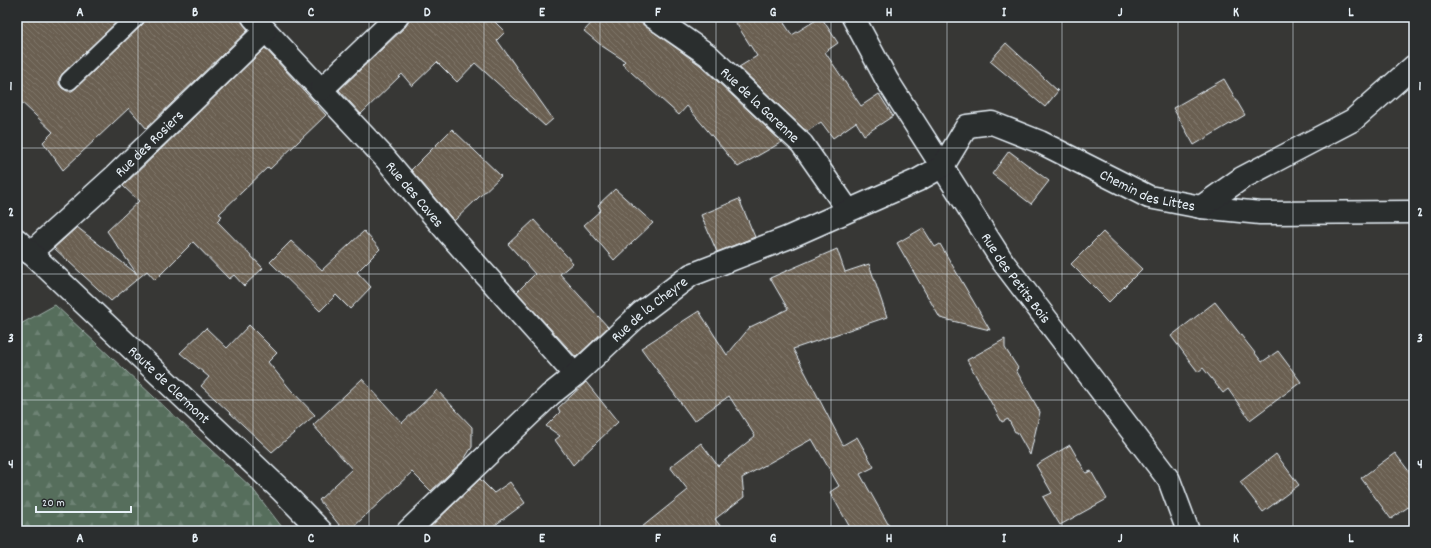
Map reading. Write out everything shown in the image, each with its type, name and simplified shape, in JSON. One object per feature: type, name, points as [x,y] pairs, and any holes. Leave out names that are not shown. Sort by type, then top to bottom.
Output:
[{"type":"street","points":[[320,90],[397,17]]},
{"type":"street","name":"Rue de la Garenne","points":[[653,17],[708,55],[802,144],[848,210]]},
{"type":"street","name":"Rue des Petits Bois","points":[[853,17],[887,80],[1003,262],[1169,480],[1188,531]]},
{"type":"street","name":"Rue des Caves","points":[[259,24],[384,157],[449,234],[575,375]]},
{"type":"street","name":"Rue des Rosiers","points":[[24,246],[115,176],[259,24]]},
{"type":"street","name":"Chemin des Littes","points":[[943,166],[967,126],[992,123],[1040,142],[1149,197],[1201,207],[1242,178],[1353,120],[1414,66]]},
{"type":"street","name":"Rue de la Cheyre","points":[[408,531],[550,395],[575,375],[641,313],[691,275],[788,238],[918,180],[943,166]]},
{"type":"street","points":[[1201,207],[1260,213],[1414,212]]},
{"type":"street","name":"Route de Clermont","points":[[24,246],[282,491],[321,531]]},
{"type":"lane","points":[[69,81],[136,17]]},
{"type":"green space","points":[[55,305],[252,488],[285,531],[17,531],[17,326]]},
{"type":"building","points":[[17,17],[122,17],[62,74],[59,79],[59,84],[67,91],[72,91],[76,88],[143,24],[146,17],[241,17],[248,30],[146,128],[129,108],[63,170],[43,142],[53,132],[17,98]]},
{"type":"building","points":[[409,17],[490,17],[505,32],[497,40],[553,119],[545,126],[475,63],[457,82],[437,62],[412,86],[402,74],[361,114],[339,90],[406,26],[409,21]]},
{"type":"building","points":[[597,17],[632,17],[644,25],[700,65],[782,142],[738,167],[687,106],[679,115],[622,64],[625,61],[602,46],[584,31]]},
{"type":"building","points":[[732,17],[780,17],[792,35],[821,17],[838,43],[825,52],[861,106],[879,94],[893,116],[864,135],[856,122],[833,138],[821,122],[808,131],[804,129],[739,67],[757,56]]},
{"type":"building","points":[[1006,43],[1058,91],[1045,107],[990,61]]},
{"type":"building","points":[[265,48],[326,115],[270,169],[268,167],[219,214],[222,216],[217,221],[263,268],[244,286],[234,275],[229,279],[193,242],[155,280],[147,271],[111,301],[54,248],[77,227],[137,274],[107,231],[139,201],[123,186]]},
{"type":"building","points":[[1224,79],[1245,115],[1194,145],[1173,108]]},
{"type":"building","points":[[452,129],[501,176],[454,221],[411,170]]},
{"type":"building","points":[[1009,151],[1049,181],[1031,204],[992,174]]},
{"type":"building","points":[[615,189],[653,223],[614,260],[584,225],[601,210],[598,205]]},
{"type":"building","points":[[739,199],[755,237],[717,252],[701,215]]},
{"type":"building","points":[[534,220],[573,263],[560,274],[608,327],[576,357],[517,292],[535,274],[508,244]]},
{"type":"building","points":[[923,228],[935,247],[940,244],[990,330],[940,318],[897,243]]},
{"type":"building","points":[[364,231],[380,249],[357,272],[371,287],[350,309],[336,295],[320,311],[270,262],[291,241],[322,270]]},
{"type":"building","points":[[1103,232],[1142,269],[1109,302],[1071,264]]},
{"type":"building","points":[[837,249],[845,272],[869,264],[887,317],[793,349],[843,445],[857,437],[874,467],[860,474],[892,531],[852,531],[830,492],[839,486],[812,439],[742,478],[744,497],[715,519],[724,531],[637,531],[688,490],[670,467],[701,443],[718,466],[755,436],[729,396],[694,421],[641,348],[699,311],[727,355],[750,327],[788,309],[770,278]]},
{"type":"building","points":[[1215,302],[1262,362],[1278,351],[1301,382],[1250,420],[1228,389],[1223,393],[1203,368],[1198,372],[1171,336]]},
{"type":"building","points":[[249,325],[277,353],[268,362],[291,390],[315,415],[272,452],[201,386],[209,377],[180,353],[206,328],[227,348]]},
{"type":"building","points":[[1005,339],[1005,348],[1018,368],[1016,370],[1040,412],[1030,455],[1008,419],[1002,422],[967,360]]},
{"type":"building","points":[[362,379],[402,423],[437,390],[472,427],[472,447],[463,461],[431,491],[412,472],[349,531],[344,531],[319,500],[352,469],[313,425]]},
{"type":"building","points":[[586,382],[618,422],[573,465],[555,440],[560,436],[546,426],[560,412],[558,408]]},
{"type":"building","points":[[1070,445],[1086,473],[1091,471],[1107,499],[1060,525],[1043,497],[1052,493],[1036,465]]},
{"type":"building","points":[[1395,453],[1414,478],[1414,503],[1391,519],[1361,478]]},
{"type":"building","points":[[1276,454],[1299,485],[1263,512],[1240,482]]},
{"type":"building","points":[[480,479],[494,493],[510,482],[525,503],[487,531],[426,531]]}]
